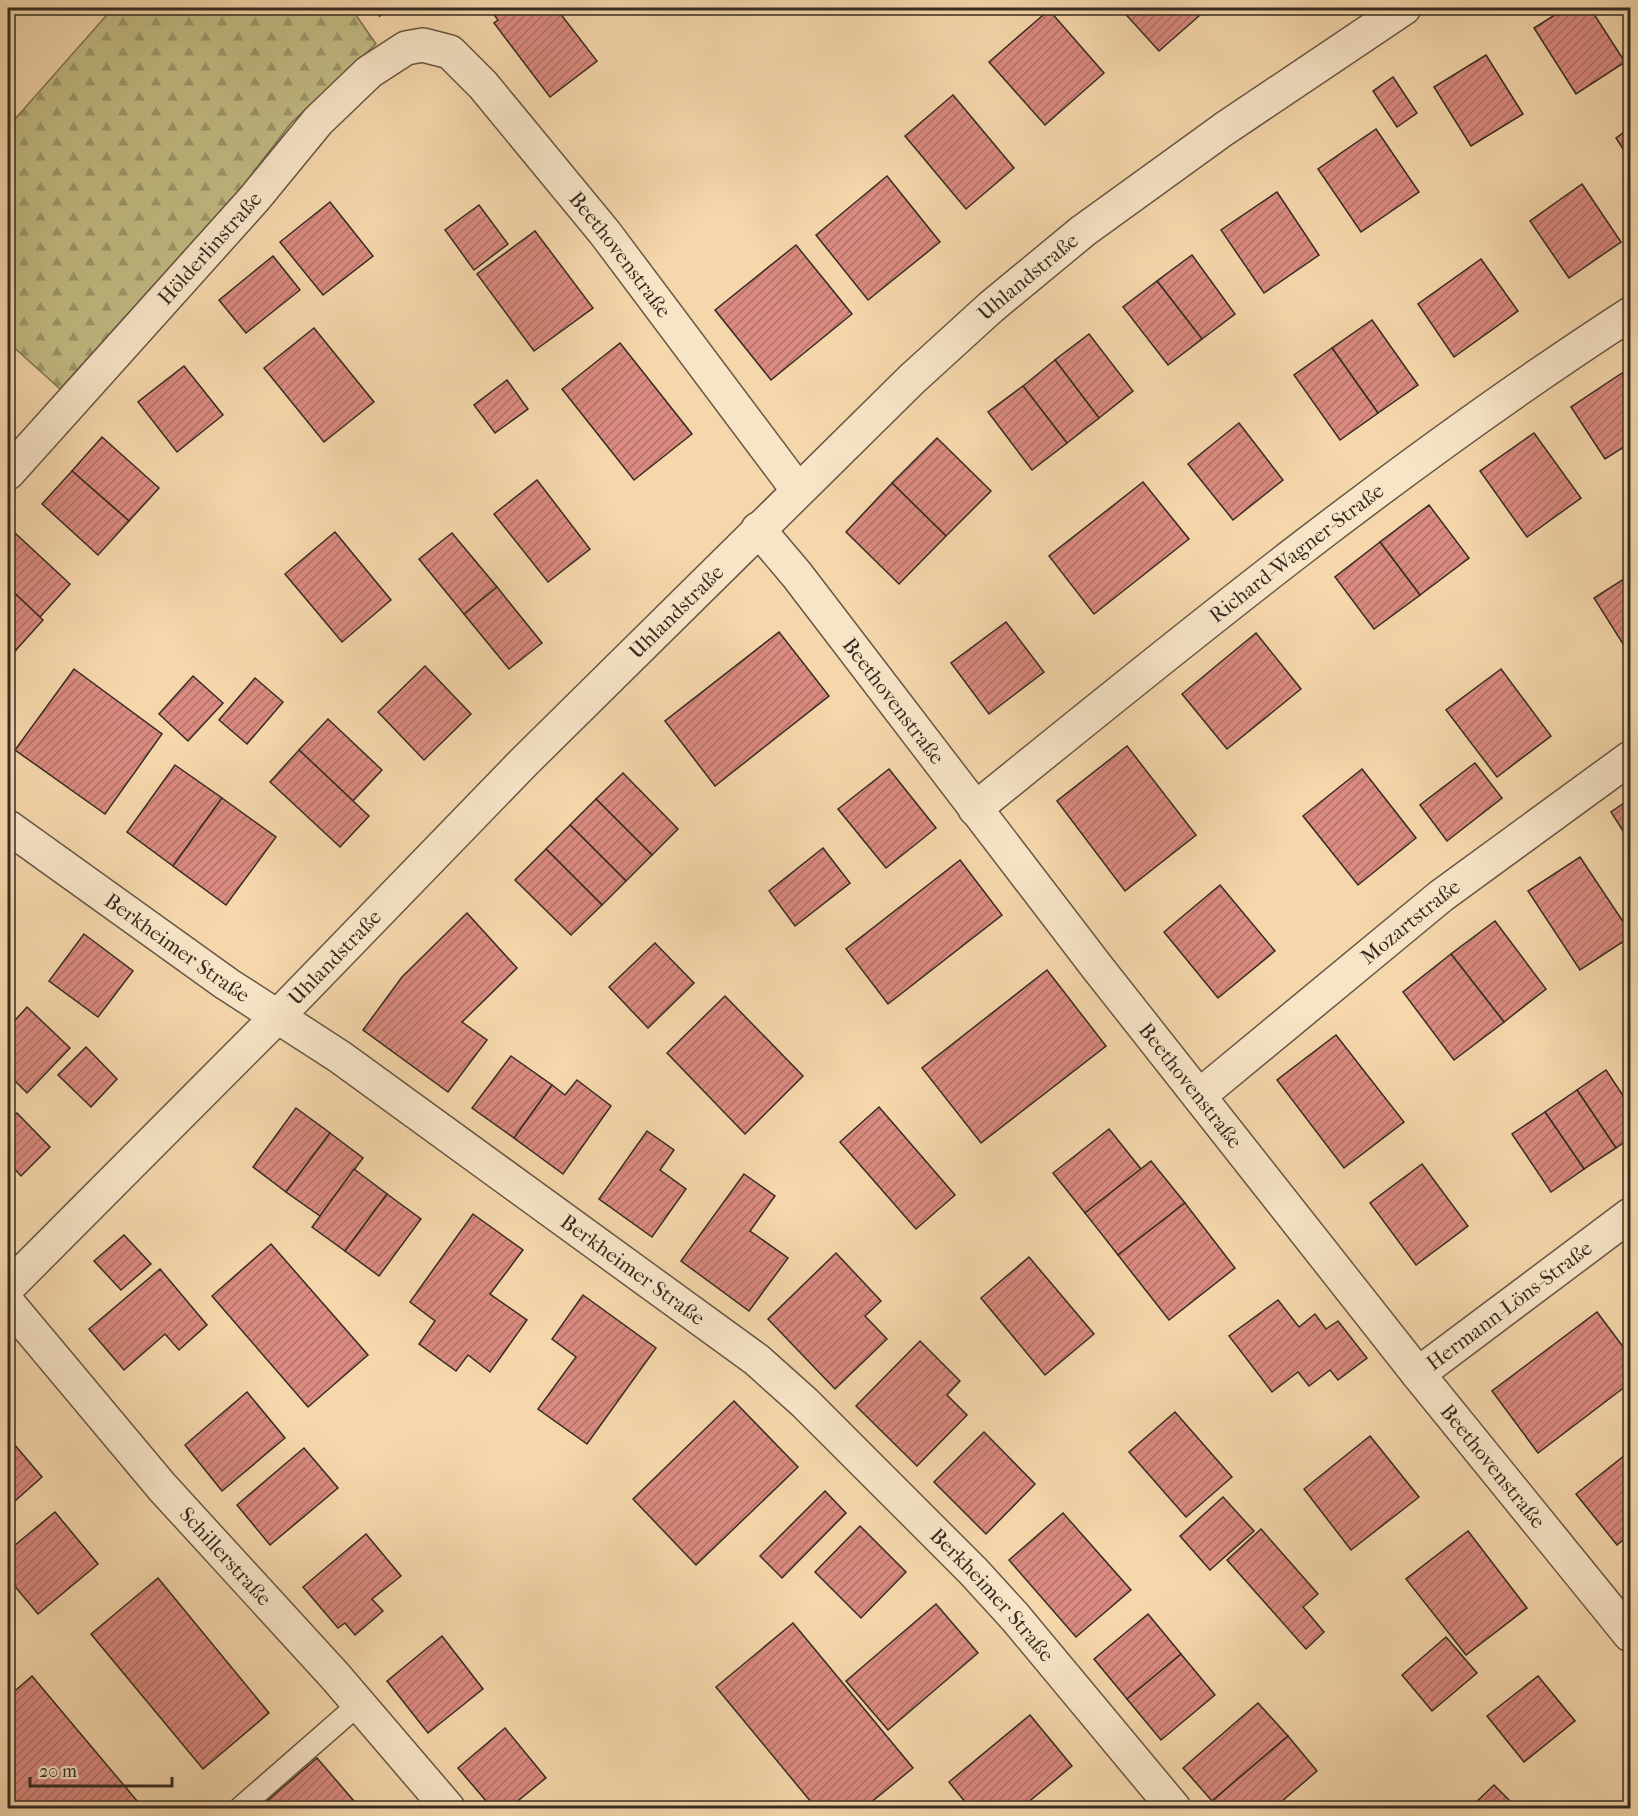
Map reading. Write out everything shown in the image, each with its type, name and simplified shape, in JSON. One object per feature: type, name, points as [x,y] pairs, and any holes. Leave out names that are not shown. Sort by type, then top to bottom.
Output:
[{"type":"street","name":"Uhlandstraße","points":[[8,1287],[277,1017],[524,762],[892,396],[973,323],[1075,237],[1189,153],[1404,8]]},
{"type":"street","name":"Beethovenstraße","points":[[423,45],[450,52],[483,85],[605,233],[797,489]]},
{"type":"street","name":"Hölderlinstraße","points":[[8,473],[254,199],[318,121],[369,72],[406,48],[423,45]]},
{"type":"street","name":"Richard-Wagner-Straße","points":[[975,809],[1342,516],[1421,458],[1630,314]]},
{"type":"street","name":"Beethovenstraße","points":[[758,528],[1199,1096],[1418,1374],[1630,1635]]},
{"type":"street","name":"Mozartstraße","points":[[1199,1096],[1450,888],[1630,758]]},
{"type":"street","name":"Berkheimer Straße","points":[[8,827],[277,1017],[340,1057],[728,1338],[781,1380],[980,1579],[1174,1809]]},
{"type":"street","name":"Hermann-Löns-Straße","points":[[1418,1374],[1630,1215]]},
{"type":"street","name":"Schillerstraße","points":[[8,1302],[162,1487],[359,1704],[448,1809]]},
{"type":"lane","points":[[240,1809],[359,1704]]},
{"type":"green space","points":[[113,8],[351,8],[376,44],[291,123],[242,187],[60,389],[8,342],[8,127]]},
{"type":"building","points":[[489,8],[556,8],[597,61],[550,97],[494,23],[498,20]]},
{"type":"building","points":[[1120,8],[1208,8],[1159,51]]},
{"type":"building","points":[[1566,8],[1590,8],[1625,62],[1576,94],[1534,28]]},
{"type":"building","points":[[1049,10],[1104,73],[1045,125],[989,62]]},
{"type":"building","points":[[1486,55],[1523,114],[1471,146],[1434,87]]},
{"type":"building","points":[[1393,77],[1417,113],[1397,127],[1373,91]]},
{"type":"building","points":[[953,95],[1014,168],[966,209],[905,136]]},
{"type":"building","points":[[1630,128],[1630,160],[1616,138]]},
{"type":"building","points":[[1376,129],[1419,192],[1361,232],[1318,169]]},
{"type":"building","points":[[887,176],[940,242],[868,300],[816,235]]},
{"type":"building","points":[[1582,184],[1621,242],[1569,278],[1530,221]]},
{"type":"building","points":[[1277,192],[1319,255],[1264,293],[1221,230]]},
{"type":"building","points":[[330,202],[373,256],[323,295],[280,242]]},
{"type":"building","points":[[479,205],[508,244],[474,270],[445,230]]},
{"type":"building","points":[[535,231],[593,308],[534,351],[477,274]]},
{"type":"building","points":[[796,245],[852,314],[771,380],[715,310]]},
{"type":"building","points":[[1192,255],[1235,314],[1202,339],[1157,281]]},
{"type":"building","points":[[273,256],[300,290],[246,333],[219,300]]},
{"type":"building","points":[[1481,259],[1518,311],[1454,357],[1418,304]]},
{"type":"building","points":[[1157,281],[1202,339],[1168,365],[1123,307]]},
{"type":"building","points":[[1372,320],[1418,385],[1378,413],[1332,348]]},
{"type":"building","points":[[314,328],[374,402],[324,442],[264,368]]},
{"type":"building","points":[[1089,334],[1133,391],[1099,418],[1055,360]]},
{"type":"building","points":[[620,343],[692,434],[634,480],[562,389]]},
{"type":"building","points":[[1332,348],[1378,413],[1340,440],[1294,375]]},
{"type":"building","points":[[1055,360],[1099,418],[1067,443],[1023,386]]},
{"type":"building","points":[[184,366],[223,415],[177,452],[138,402]]},
{"type":"building","points":[[1622,373],[1630,386],[1630,443],[1605,459],[1571,407]]},
{"type":"building","points":[[507,380],[528,409],[495,433],[474,405]]},
{"type":"building","points":[[1023,386],[1067,443],[1032,470],[988,412]]},
{"type":"building","points":[[1239,423],[1283,480],[1233,520],[1188,464]]},
{"type":"building","points":[[1534,433],[1581,498],[1527,537],[1480,471]]},
{"type":"building","points":[[102,437],[159,488],[129,521],[72,471]]},
{"type":"building","points":[[937,438],[991,491],[946,536],[892,483]]},
{"type":"building","points":[[72,471],[129,521],[98,555],[42,504]]},
{"type":"building","points":[[537,480],[590,549],[548,582],[494,514]]},
{"type":"building","points":[[1143,482],[1189,539],[1094,614],[1049,556]]},
{"type":"building","points":[[892,483],[946,536],[899,584],[846,532]]},
{"type":"building","points":[[1429,505],[1469,558],[1420,595],[1380,542]]},
{"type":"building","points":[[335,532],[391,600],[342,642],[285,574]]},
{"type":"building","points":[[15,533],[70,584],[40,617],[8,587],[8,542]]},
{"type":"building","points":[[452,533],[497,587],[464,614],[419,559]]},
{"type":"building","points":[[1380,542],[1420,595],[1374,629],[1335,577]]},
{"type":"building","points":[[1630,575],[1630,655],[1594,598]]},
{"type":"building","points":[[8,587],[43,620],[16,650],[8,642]]},
{"type":"building","points":[[497,587],[542,643],[509,669],[464,614]]},
{"type":"building","points":[[1006,622],[1044,672],[989,714],[951,663]]},
{"type":"building","points":[[779,632],[829,696],[715,786],[665,721]]},
{"type":"building","points":[[1256,633],[1301,689],[1227,749],[1182,694]]},
{"type":"building","points":[[8,642],[16,650],[8,660]]},
{"type":"building","points":[[425,666],[471,714],[424,760],[378,712]]},
{"type":"building","points":[[74,669],[162,734],[105,814],[15,750]]},
{"type":"building","points":[[1501,669],[1551,736],[1497,777],[1446,710]]},
{"type":"building","points":[[193,676],[223,703],[188,741],[159,714]]},
{"type":"building","points":[[255,678],[283,702],[247,744],[219,720]]},
{"type":"building","points":[[328,719],[382,770],[353,801],[299,750]]},
{"type":"building","points":[[1127,746],[1196,835],[1125,891],[1057,801]]},
{"type":"building","points":[[299,750],[369,816],[340,847],[270,782]]},
{"type":"building","points":[[1475,763],[1502,798],[1447,841],[1420,805]]},
{"type":"building","points":[[175,765],[222,798],[173,866],[127,832]]},
{"type":"building","points":[[889,769],[936,828],[886,868],[838,809]]},
{"type":"building","points":[[1362,769],[1416,838],[1358,885],[1303,816]]},
{"type":"building","points":[[623,773],[678,829],[652,855],[596,799]]},
{"type":"building","points":[[222,798],[276,837],[226,905],[173,866]]},
{"type":"building","points":[[596,799],[652,855],[626,881],[570,825]]},
{"type":"building","points":[[1630,799],[1630,842],[1611,812]]},
{"type":"building","points":[[570,825],[626,881],[602,905],[546,849]]},
{"type":"building","points":[[823,848],[850,883],[795,926],[769,891]]},
{"type":"building","points":[[546,849],[602,905],[571,935],[515,880]]},
{"type":"building","points":[[1580,857],[1630,932],[1630,937],[1580,970],[1528,891]]},
{"type":"building","points":[[960,860],[1002,915],[888,1004],[846,949]]},
{"type":"building","points":[[1220,885],[1275,951],[1218,998],[1164,932]]},
{"type":"building","points":[[467,913],[517,968],[462,1022],[487,1040],[448,1092],[363,1030],[402,977]]},
{"type":"building","points":[[1495,921],[1546,989],[1504,1022],[1451,954]]},
{"type":"building","points":[[84,934],[133,971],[98,1017],[49,981]]},
{"type":"building","points":[[655,943],[694,983],[648,1028],[609,987]]},
{"type":"building","points":[[1451,954],[1504,1022],[1454,1060],[1403,992]]},
{"type":"building","points":[[1047,970],[1106,1046],[981,1143],[922,1068]]},
{"type":"building","points":[[725,996],[803,1076],[745,1134],[667,1053]]},
{"type":"building","points":[[27,1007],[70,1048],[27,1093],[8,1074],[8,1028]]},
{"type":"building","points":[[1336,1035],[1404,1122],[1344,1168],[1277,1080]]},
{"type":"building","points":[[86,1047],[117,1079],[91,1107],[58,1075]]},
{"type":"building","points":[[511,1056],[552,1085],[514,1138],[472,1108]]},
{"type":"building","points":[[1606,1070],[1630,1106],[1630,1138],[1616,1148],[1577,1090]]},
{"type":"building","points":[[577,1080],[611,1106],[563,1174],[514,1138],[552,1085],[565,1095]]},
{"type":"building","points":[[1577,1090],[1616,1148],[1584,1169],[1545,1112]]},
{"type":"building","points":[[879,1107],[955,1195],[916,1229],[840,1142]]},
{"type":"building","points":[[296,1108],[330,1133],[286,1192],[253,1167]]},
{"type":"building","points":[[1545,1112],[1584,1169],[1551,1192],[1512,1134]]},
{"type":"building","points":[[17,1113],[50,1147],[21,1176],[8,1162],[8,1122]]},
{"type":"building","points":[[1109,1129],[1141,1169],[1085,1213],[1053,1173]]},
{"type":"building","points":[[647,1131],[674,1150],[660,1170],[686,1189],[652,1237],[599,1199]]},
{"type":"building","points":[[330,1133],[363,1158],[320,1216],[286,1192]]},
{"type":"building","points":[[1151,1161],[1185,1203],[1118,1255],[1085,1213]]},
{"type":"building","points":[[1422,1164],[1468,1226],[1416,1265],[1370,1203]]},
{"type":"building","points":[[354,1169],[387,1194],[345,1251],[312,1227]]},
{"type":"building","points":[[744,1174],[775,1196],[750,1231],[788,1258],[749,1311],[681,1261]]},
{"type":"building","points":[[387,1194],[421,1219],[379,1276],[345,1251]]},
{"type":"building","points":[[1185,1203],[1235,1268],[1169,1320],[1118,1255]]},
{"type":"building","points":[[473,1214],[523,1250],[490,1294],[527,1320],[490,1372],[468,1355],[456,1371],[419,1344],[435,1321],[410,1302]]},
{"type":"building","points":[[124,1235],[151,1264],[121,1290],[94,1261]]},
{"type":"building","points":[[271,1244],[368,1355],[308,1407],[212,1296]]},
{"type":"building","points":[[836,1253],[881,1301],[865,1316],[887,1339],[835,1389],[768,1319]]},
{"type":"building","points":[[1029,1257],[1094,1334],[1045,1375],[981,1298]]},
{"type":"building","points":[[160,1269],[207,1325],[179,1350],[165,1334],[124,1370],[89,1329]]},
{"type":"building","points":[[583,1295],[656,1348],[587,1444],[538,1409],[576,1357],[552,1339]]},
{"type":"building","points":[[1278,1300],[1299,1327],[1315,1314],[1326,1329],[1338,1321],[1367,1358],[1338,1380],[1330,1370],[1309,1386],[1298,1372],[1272,1392],[1229,1336]]},
{"type":"building","points":[[1597,1312],[1630,1356],[1630,1383],[1538,1453],[1492,1391]]},
{"type":"building","points":[[920,1341],[960,1381],[947,1395],[967,1415],[917,1466],[856,1406]]},
{"type":"building","points":[[247,1392],[285,1438],[222,1491],[185,1445]]},
{"type":"building","points":[[734,1401],[798,1467],[696,1565],[633,1499]]},
{"type":"building","points":[[1175,1412],[1232,1477],[1186,1517],[1129,1452]]},
{"type":"building","points":[[984,1432],[1035,1484],[986,1534],[934,1482]]},
{"type":"building","points":[[1370,1436],[1419,1497],[1351,1550],[1304,1489]]},
{"type":"building","points":[[8,1437],[42,1477],[8,1507]]},
{"type":"building","points":[[304,1448],[338,1488],[270,1545],[237,1505]]},
{"type":"building","points":[[1630,1451],[1630,1534],[1617,1545],[1576,1494]]},
{"type":"building","points":[[825,1491],[846,1513],[782,1578],[760,1556]]},
{"type":"building","points":[[1223,1497],[1254,1531],[1210,1570],[1180,1536]]},
{"type":"building","points":[[55,1512],[98,1564],[38,1614],[8,1578],[8,1551]]},
{"type":"building","points":[[1063,1513],[1131,1590],[1076,1637],[1009,1560]]},
{"type":"building","points":[[860,1526],[906,1572],[861,1618],[815,1572]]},
{"type":"building","points":[[1261,1529],[1318,1594],[1303,1607],[1324,1632],[1306,1649],[1227,1560]]},
{"type":"building","points":[[1468,1531],[1527,1608],[1466,1655],[1406,1579]]},
{"type":"building","points":[[366,1534],[401,1576],[372,1599],[383,1611],[355,1635],[345,1623],[338,1628],[303,1587]]},
{"type":"building","points":[[158,1578],[269,1713],[203,1769],[91,1634]]},
{"type":"building","points":[[936,1604],[978,1653],[888,1730],[846,1681]]},
{"type":"building","points":[[1148,1614],[1181,1654],[1127,1699],[1094,1659]]},
{"type":"building","points":[[793,1623],[913,1768],[864,1808],[816,1808],[716,1687]]},
{"type":"building","points":[[442,1636],[483,1689],[428,1733],[387,1681]]},
{"type":"building","points":[[1446,1637],[1477,1673],[1432,1711],[1402,1675]]},
{"type":"building","points":[[1181,1654],[1215,1695],[1161,1740],[1127,1699]]},
{"type":"building","points":[[32,1676],[143,1808],[16,1808],[8,1798],[8,1697]]},
{"type":"building","points":[[1538,1676],[1575,1721],[1524,1762],[1487,1716]]},
{"type":"building","points":[[1258,1703],[1288,1736],[1212,1801],[1183,1768]]},
{"type":"building","points":[[1030,1715],[1072,1766],[1021,1808],[970,1808],[949,1782]]},
{"type":"building","points":[[505,1728],[546,1778],[509,1808],[492,1808],[458,1768]]},
{"type":"building","points":[[1288,1736],[1317,1771],[1274,1808],[1218,1808],[1212,1801]]},
{"type":"building","points":[[317,1758],[360,1808],[259,1808]]},
{"type":"building","points":[[1494,1785],[1517,1808],[1470,1808]]}]
